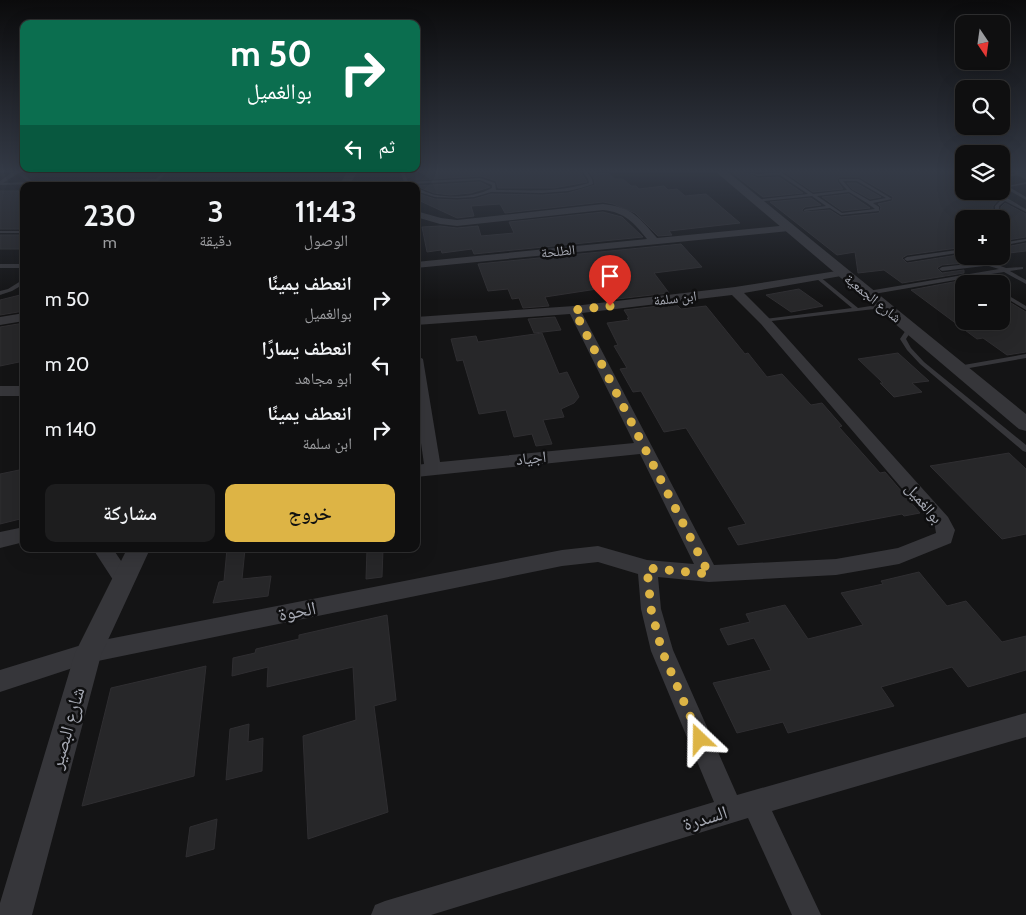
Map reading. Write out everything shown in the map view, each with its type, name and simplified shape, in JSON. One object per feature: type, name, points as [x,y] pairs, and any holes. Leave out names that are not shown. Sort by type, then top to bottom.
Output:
[{"type":"street","points":[[420,215],[440,221],[458,223],[533,215]]},
{"type":"street","points":[[633,215],[654,241]]},
{"type":"street","name":"شارع الجمعية","points":[[773,215],[1026,424]]},
{"type":"street","name":"الطلحة","points":[[420,265],[789,228]]},
{"type":"street","name":"ابن سلمة","points":[[420,321],[574,310],[735,291],[819,278],[843,272]]},
{"type":"street","name":"بوالغميل","points":[[598,554],[647,568],[709,574],[836,567],[899,556],[944,538],[946,530],[942,522],[765,321],[735,291]]},
{"type":"street","points":[[574,310],[709,574]]},
{"type":"street","points":[[0,321],[20,318]]},
{"type":"street","points":[[420,385],[433,468]]},
{"type":"street","points":[[0,391],[20,391]]},
{"type":"street","name":"اجياد","points":[[420,470],[646,448]]},
{"type":"street","points":[[0,540],[20,535]]},
{"type":"street","points":[[104,552],[124,580]]},
{"type":"street","name":"شارع البصير","points":[[14,915],[88,653],[137,552]]},
{"type":"street","name":"الحوة","points":[[0,682],[88,653],[562,558],[598,554]]},
{"type":"street","points":[[647,568],[651,609],[662,651],[742,807],[807,915]]},
{"type":"street","name":"السدرة","points":[[385,915],[742,807],[1026,725]]},
{"type":"lane","points":[[0,232],[20,232]]},
{"type":"lane","points":[[1010,243],[1026,240]]},
{"type":"lane","points":[[907,259],[955,251]]},
{"type":"lane","points":[[942,269],[990,264],[1026,282]]},
{"type":"lane","points":[[0,266],[20,266]]},
{"type":"lane","points":[[980,275],[1021,268]]},
{"type":"lane","points":[[819,278],[856,309]]},
{"type":"lane","points":[[868,293],[955,279]]},
{"type":"lane","points":[[0,293],[10,290],[20,284]]},
{"type":"lane","points":[[1010,298],[1026,308]]},
{"type":"lane","points":[[765,321],[883,306]]},
{"type":"lane","points":[[910,328],[903,339],[909,349],[922,363],[1026,449]]},
{"type":"lane","points":[[958,368],[1026,356]]},
{"type":"building","points":[[0,215],[20,215],[20,229],[0,229]]},
{"type":"building","points":[[450,215],[474,216],[457,218]]},
{"type":"building","points":[[578,215],[613,215],[622,217],[643,237],[474,254],[472,249],[442,253],[441,250],[427,252],[422,227],[440,226],[457,228],[478,226],[481,236],[514,233],[509,222]]},
{"type":"building","points":[[637,215],[730,215],[740,223],[669,231],[672,235],[658,236]]},
{"type":"building","points":[[786,215],[837,215],[841,217],[863,215],[955,215],[955,248],[907,255],[902,258],[907,263],[955,255],[955,264],[942,265],[937,268],[942,273],[964,270],[964,273],[902,283],[884,270],[858,273],[855,252],[837,255]]},
{"type":"building","points":[[1010,215],[1026,215],[1026,237],[1010,240]]},
{"type":"building","points":[[0,235],[20,235],[20,249],[0,249]]},
{"type":"building","points":[[1026,243],[1026,251],[1010,253],[1010,246]]},
{"type":"building","points":[[681,244],[702,267],[654,273],[669,293],[617,299],[610,287],[545,297],[549,306],[523,308],[519,298],[512,299],[508,289],[488,291],[478,264]]},
{"type":"building","points":[[955,282],[955,323],[911,290]]},
{"type":"building","points":[[799,289],[823,306],[791,312],[766,295]]},
{"type":"building","points":[[20,295],[20,312],[0,315],[0,300]]},
{"type":"building","points":[[1010,302],[1026,312],[1026,352],[1007,355],[983,338],[977,339],[965,330],[1010,330]]},
{"type":"building","points":[[676,304],[681,309],[706,306],[745,354],[748,353],[767,377],[782,374],[811,405],[822,403],[842,426],[839,427],[880,473],[885,472],[920,513],[904,516],[902,514],[738,545],[728,528],[746,524],[686,428],[664,432],[641,391],[633,392],[620,369],[627,368],[614,346],[618,345],[607,323],[629,320],[624,310]]},
{"type":"building","points":[[555,317],[561,330],[534,333],[528,319]]},
{"type":"building","points":[[20,324],[20,362],[0,366],[0,327]]},
{"type":"building","points":[[542,333],[559,374],[567,372],[579,397],[574,403],[561,409],[564,417],[543,420],[552,444],[536,446],[532,434],[514,437],[506,410],[479,414],[463,360],[457,361],[451,339],[476,336],[478,342]]},
{"type":"building","points":[[898,353],[929,381],[912,383],[922,392],[894,397],[880,383],[883,383],[858,359]]},
{"type":"building","points":[[1009,453],[1026,469],[1026,534],[1002,539],[930,466]]},
{"type":"building","points":[[20,470],[20,519],[0,524],[0,474]]},
{"type":"building","points":[[227,552],[245,552],[242,579],[271,576],[268,596],[213,603],[219,582],[224,581]]},
{"type":"building","points":[[367,552],[383,552],[382,577],[366,579]]},
{"type":"building","points":[[919,572],[947,606],[966,601],[1002,642],[1026,636],[1026,670],[968,687],[952,667],[881,687],[894,706],[788,733],[783,722],[737,733],[713,683],[771,670],[754,638],[728,645],[720,629],[750,622],[746,614],[785,605],[808,639],[863,625],[841,593],[883,584],[881,581]]},
{"type":"building","points":[[387,615],[396,700],[374,706],[388,812],[308,839],[303,736],[356,720],[353,667],[267,687],[268,667],[232,676],[233,658],[255,653],[256,649],[299,639],[299,635]]},
{"type":"building","points":[[206,666],[194,776],[82,806],[111,688]]},
{"type":"building","points":[[249,724],[248,742],[263,738],[262,771],[226,780],[230,729]]},
{"type":"building","points":[[217,819],[214,849],[186,857],[190,827]]},
{"type":"route","points":[[610,306],[574,310],[709,574],[647,568],[651,609],[662,651],[700,739]]}]
